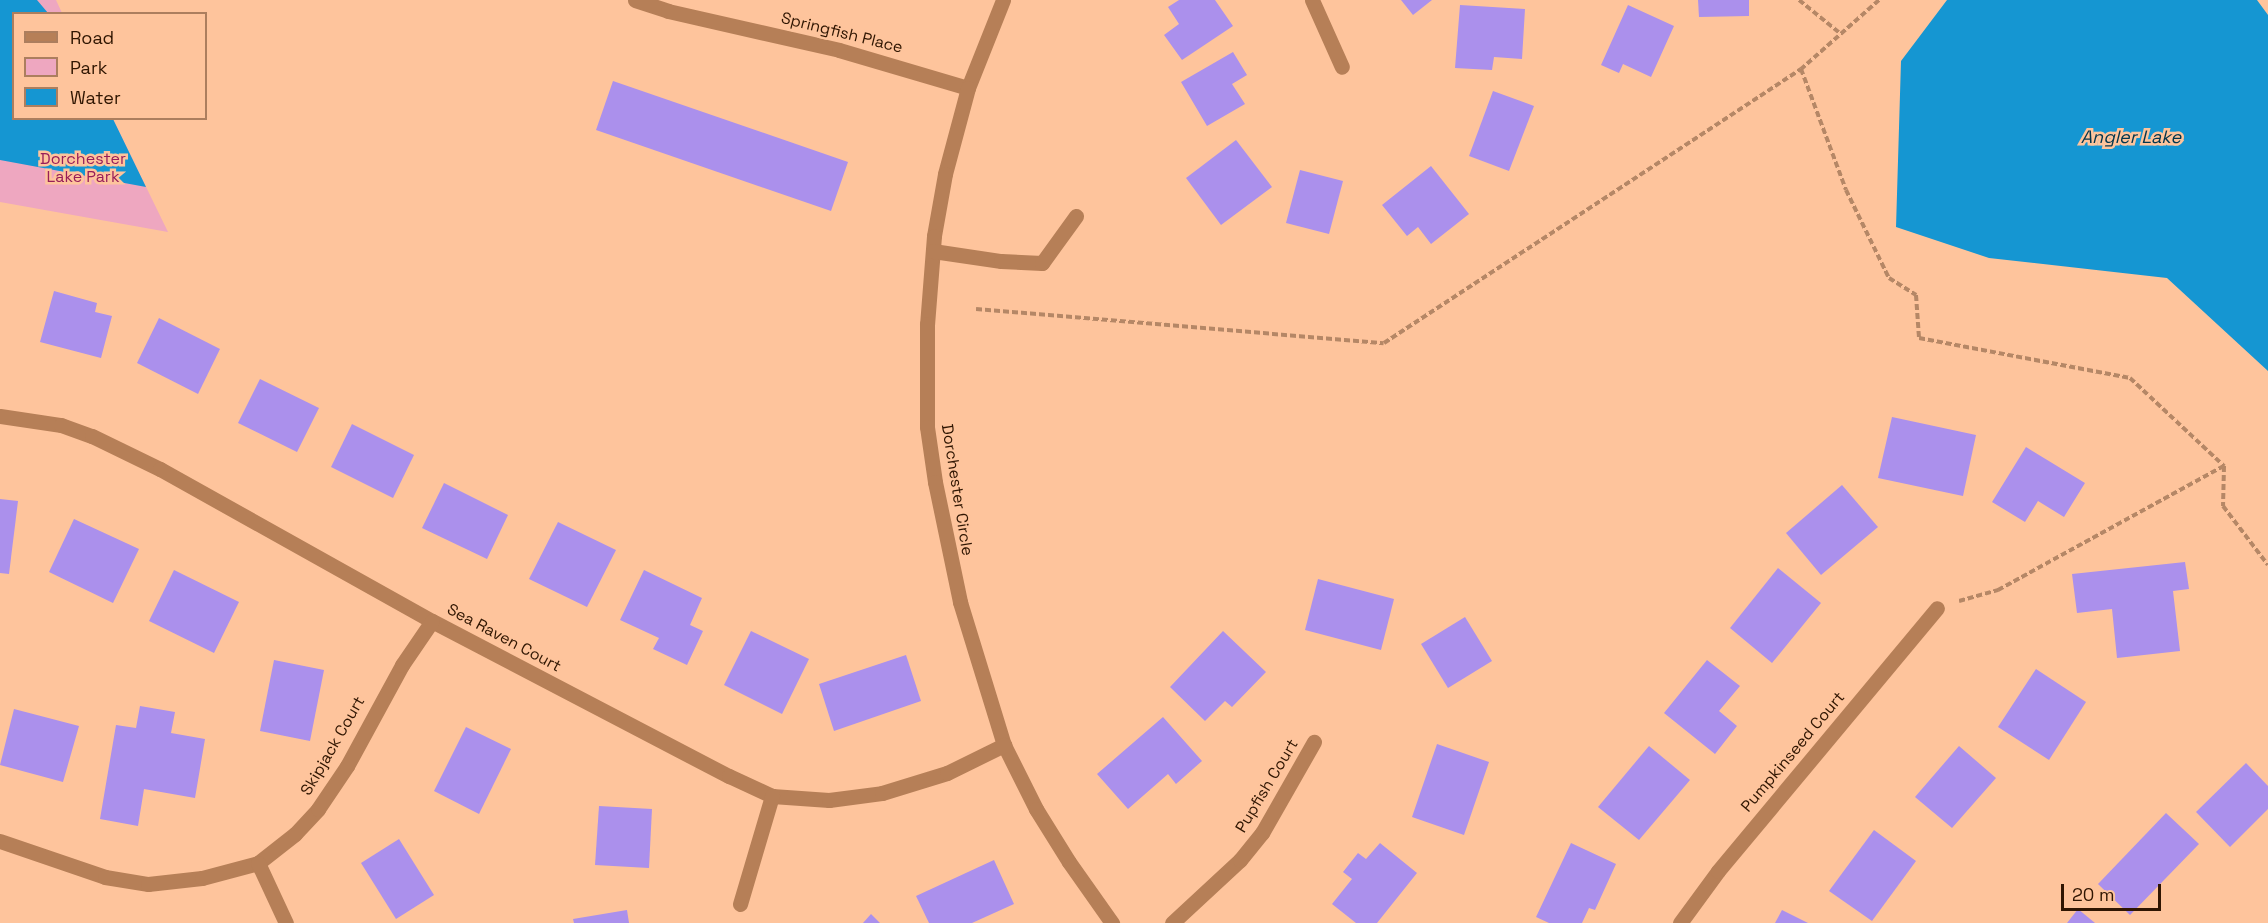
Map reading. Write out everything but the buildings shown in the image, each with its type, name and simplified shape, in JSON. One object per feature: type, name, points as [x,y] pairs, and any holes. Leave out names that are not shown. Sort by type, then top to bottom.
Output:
[{"type":"street","name":"Springfish Place","points":[[635,0],[668,10],[839,50],[968,88]]},
{"type":"street","name":"Dorchester Circle","points":[[1003,0],[968,88],[945,174],[933,250],[927,324],[927,427],[934,482],[960,602],[1004,745],[1036,809],[1068,862],[1112,923]]},
{"type":"street","points":[[1312,0],[1342,67]]},
{"type":"street","points":[[933,250],[1001,261],[1042,263],[1076,216]]},
{"type":"street","name":"Sea Raven Court","points":[[0,416],[37,420],[92,436],[160,469],[432,621],[729,776],[772,796],[829,800],[882,793],[946,773],[1004,745]]},
{"type":"street","name":"Pumpkinseed Court","points":[[1680,923],[1718,871],[1937,608]]},
{"type":"street","name":"Skipjack Court","points":[[0,840],[105,877],[148,884],[202,879],[258,863],[295,834],[318,809],[347,766],[402,664],[432,621]]},
{"type":"street","name":"Pupfish Court","points":[[1172,923],[1240,860],[1262,833],[1314,742]]},
{"type":"street","points":[[740,904],[772,796]]},
{"type":"street","points":[[258,863],[286,923]]},
{"type":"path","points":[[1799,0],[1841,34]]},
{"type":"path","points":[[976,309],[1384,343],[1801,69],[1879,0]]},
{"type":"path","points":[[1801,69],[1846,190],[1889,278],[1916,295],[1919,338],[2130,378],[2224,465],[2223,506],[2268,565]]},
{"type":"path","points":[[1937,608],[1998,590],[2224,465]]},
{"type":"green space","name":"Dorchester Lake Park","points":[[0,0],[56,0],[62,12],[12,12],[12,120],[113,120],[168,232],[0,202]]},
{"type":"water","points":[[0,0],[37,0],[47,12],[12,12],[12,120],[113,120],[146,187],[0,160]]},
{"type":"water","name":"Angler Lake","points":[[1947,0],[2257,0],[2268,15],[2268,371],[2167,278],[1989,258],[1896,227],[1901,61]]}]
